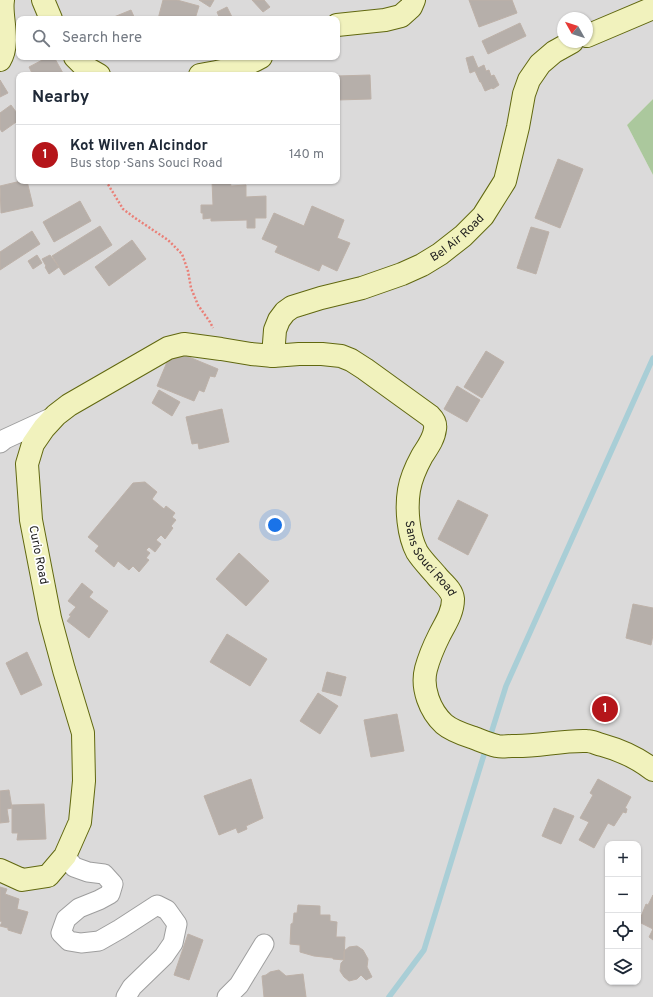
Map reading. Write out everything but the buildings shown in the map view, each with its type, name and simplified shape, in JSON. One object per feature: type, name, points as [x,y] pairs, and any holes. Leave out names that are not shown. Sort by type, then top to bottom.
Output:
[{"type":"main road","points":[[0,60],[4,46],[1,12],[4,0]]},
{"type":"main road","points":[[43,0],[51,16]]},
{"type":"main road","points":[[340,26],[385,20],[402,16],[411,7],[414,0]]},
{"type":"main road","points":[[593,33],[653,8]]},
{"type":"main road","name":"Bel Air Road","points":[[273,356],[275,330],[279,320],[285,312],[292,307],[362,288],[422,266],[463,236],[483,216],[505,181],[524,94],[529,80],[540,64],[561,48]]},
{"type":"main road","points":[[78,60],[85,67],[94,72]]},
{"type":"main road","points":[[218,72],[255,60]]},
{"type":"main road","name":"Curio Road","points":[[0,870],[22,880],[48,876],[65,856],[80,822],[84,781],[83,733],[50,618],[31,520],[27,464],[33,444],[44,428],[56,415],[69,405],[168,348],[184,344],[273,356]]},
{"type":"main road","name":"Sans Souci Road","points":[[273,356],[322,354],[341,356],[351,360],[365,369],[434,419],[436,429],[413,475],[409,490],[408,509],[412,540],[418,553],[450,591],[453,598],[452,608],[448,619],[429,658],[425,671],[425,686],[428,699],[434,712],[445,725],[463,735],[497,746],[527,746],[589,741],[617,749],[645,763],[653,770]]},
{"type":"street","points":[[0,443],[56,415]]},
{"type":"street","points":[[65,856],[74,867],[88,872],[104,874],[113,884],[110,894],[79,908],[66,919],[61,933],[69,941],[81,943],[99,940],[120,929],[156,905],[167,910],[177,924],[173,943],[164,956],[132,987],[126,997]]},
{"type":"street","points":[[227,997],[239,985],[264,944]]},
{"type":"path","points":[[108,184],[123,209],[168,240],[182,254],[188,271],[190,288],[198,305],[210,322],[221,349]]},
{"type":"shaded area","points":[[0,0],[653,0],[653,99],[627,125],[653,175],[653,997],[0,997]]},
{"type":"green space","points":[[653,99],[653,175],[627,125]]},
{"type":"waterway","points":[[489,740],[506,686],[653,358]]},
{"type":"waterway","points":[[389,997],[424,950],[486,748]]},
{"type":"place","name":"Kot Wilven Alcindor","points":[[605,709]]}]
